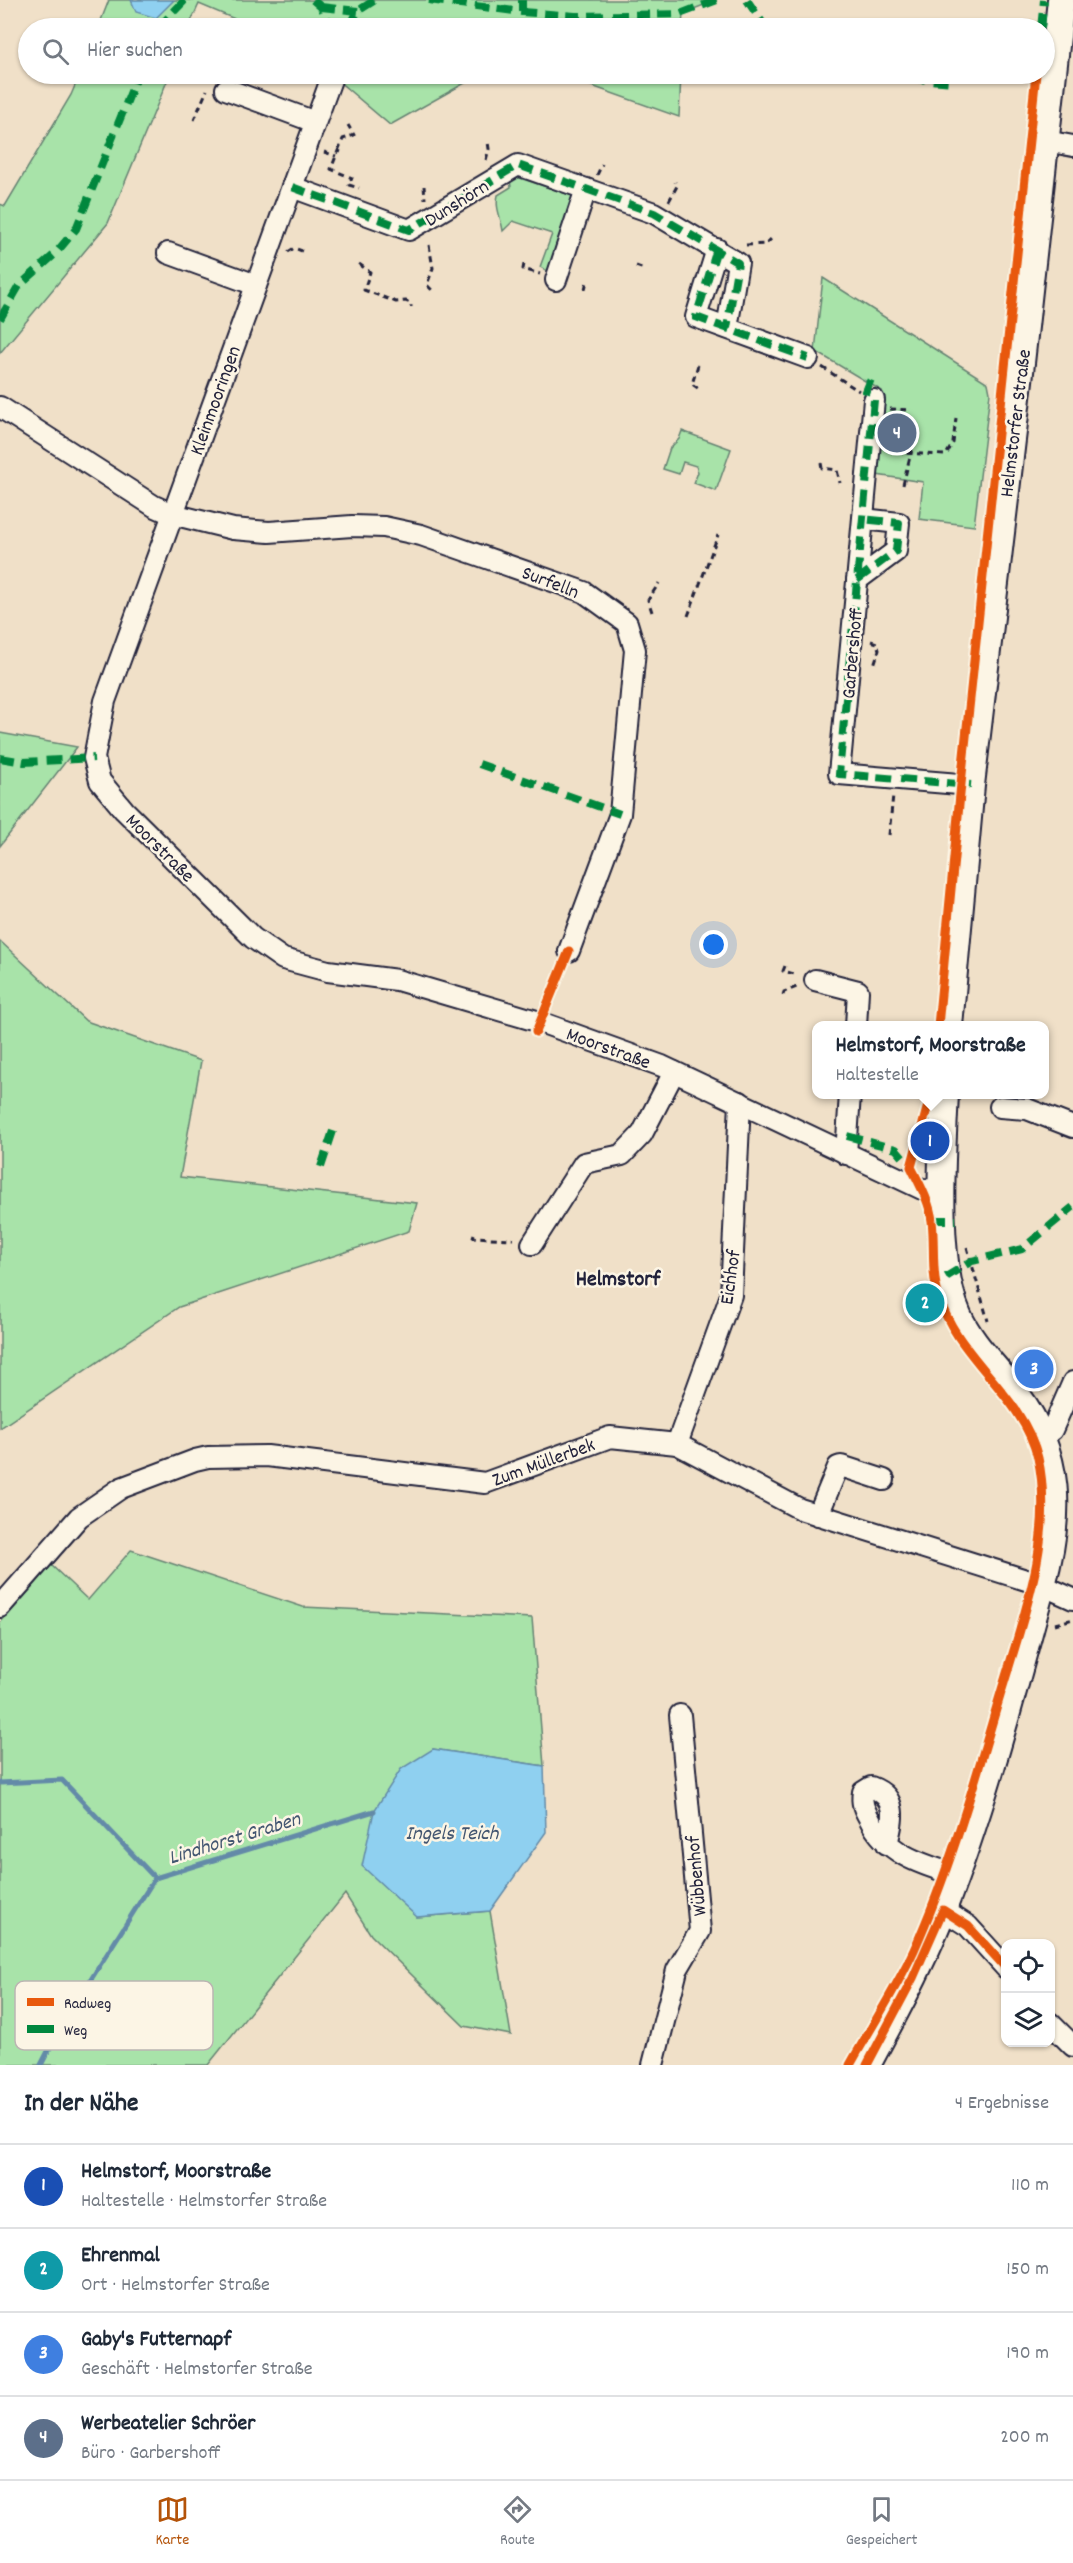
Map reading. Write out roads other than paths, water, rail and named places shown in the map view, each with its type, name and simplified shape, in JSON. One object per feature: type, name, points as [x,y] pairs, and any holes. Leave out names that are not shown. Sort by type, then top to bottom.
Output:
[{"type":"main road","name":"Helmstorfer Straße","points":[[1055,56],[1061,0]]},
{"type":"main road","name":"Helmstorfer Straße","points":[[950,1021],[971,785],[1052,84]]},
{"type":"main road","points":[[867,2065],[913,1978],[956,1875],[992,1762],[1042,1585],[1051,1552],[1055,1514],[1054,1476],[1042,1435],[1017,1395],[985,1357],[958,1316],[946,1277],[942,1190],[945,1099]]},
{"type":"street","name":"Kleinmooringen","points":[[172,514],[329,84]]},
{"type":"street","points":[[217,89],[315,122]]},
{"type":"street","points":[[1046,141],[1073,146]]},
{"type":"street","name":"Dunshörn","points":[[292,187],[409,230],[518,165],[654,213],[738,263],[727,328]]},
{"type":"street","points":[[556,280],[586,189]]},
{"type":"street","points":[[717,249],[696,317],[808,358]]},
{"type":"street","points":[[168,253],[255,285]]},
{"type":"street","points":[[0,407],[154,506],[172,514]]},
{"type":"street","name":"Garbershoff","points":[[880,407],[862,519],[839,774],[971,785]]},
{"type":"street","name":"Surfelln","points":[[172,514],[232,529],[269,532],[352,526],[384,527],[404,531],[448,543],[584,592],[627,623],[635,650],[620,814],[569,951]]},
{"type":"street","name":"Moorstraße","points":[[172,514],[105,701],[94,758],[100,781],[124,810],[253,938],[283,959],[328,971],[397,980],[540,1023],[674,1072],[922,1189],[942,1190]]},
{"type":"street","points":[[857,580],[896,551],[899,523],[862,519]]},
{"type":"street","points":[[814,980],[858,991],[856,1021]]},
{"type":"street","name":"Moorstraße","points":[[523,1241],[584,1163],[622,1155],[642,1134],[674,1072]]},
{"type":"street","points":[[846,1154],[850,1099]]},
{"type":"street","name":"Eichhof","points":[[677,1444],[731,1295],[740,1102]]},
{"type":"street","points":[[1000,1107],[1027,1108],[1073,1127]]},
{"type":"street","points":[[1042,1435],[1052,1430],[1073,1382]]},
{"type":"street","name":"Zum Müllerbek","points":[[0,1607],[79,1517],[121,1488],[195,1460],[208,1457],[267,1456],[485,1483],[610,1437],[677,1444],[782,1500],[818,1515],[1042,1585],[1073,1599]]},
{"type":"street","points":[[818,1515],[838,1467],[884,1480]]},
{"type":"street","name":"Wübbenhof","points":[[653,2065],[677,1970],[700,1931],[680,1715]]},
{"type":"street","points":[[887,1844],[909,1859],[956,1875]]},
{"type":"street","points":[[943,1910],[968,1926],[1001,1963]]},
{"type":"street","points":[[1055,2029],[1073,2046]]},
{"type":"water","points":[[131,0],[174,0],[156,18],[136,12]]},
{"type":"water","name":"Ingels Teich","points":[[433,1749],[544,1766],[546,1832],[490,1911],[417,1917],[362,1866],[374,1811],[401,1769]]},
{"type":"waterway","name":"Lindhorst Graben","points":[[0,1783],[62,1780],[155,1878],[374,1811]]},
{"type":"waterway","points":[[90,1981],[155,1878]]},
{"type":"waterway","points":[[41,2065],[49,2050]]},
{"type":"place","name":"Werbeatelier Schröer","points":[[897,433]]},
{"type":"place","name":"Helmstorf, Moorstraße","points":[[930,1141]]},
{"type":"place","name":"Ehrenmal","points":[[925,1303]]},
{"type":"place","name":"Gaby's Futternapf","points":[[1034,1369]]},
{"type":"district","name":"Helmstorf","points":[[618,1277]]}]
